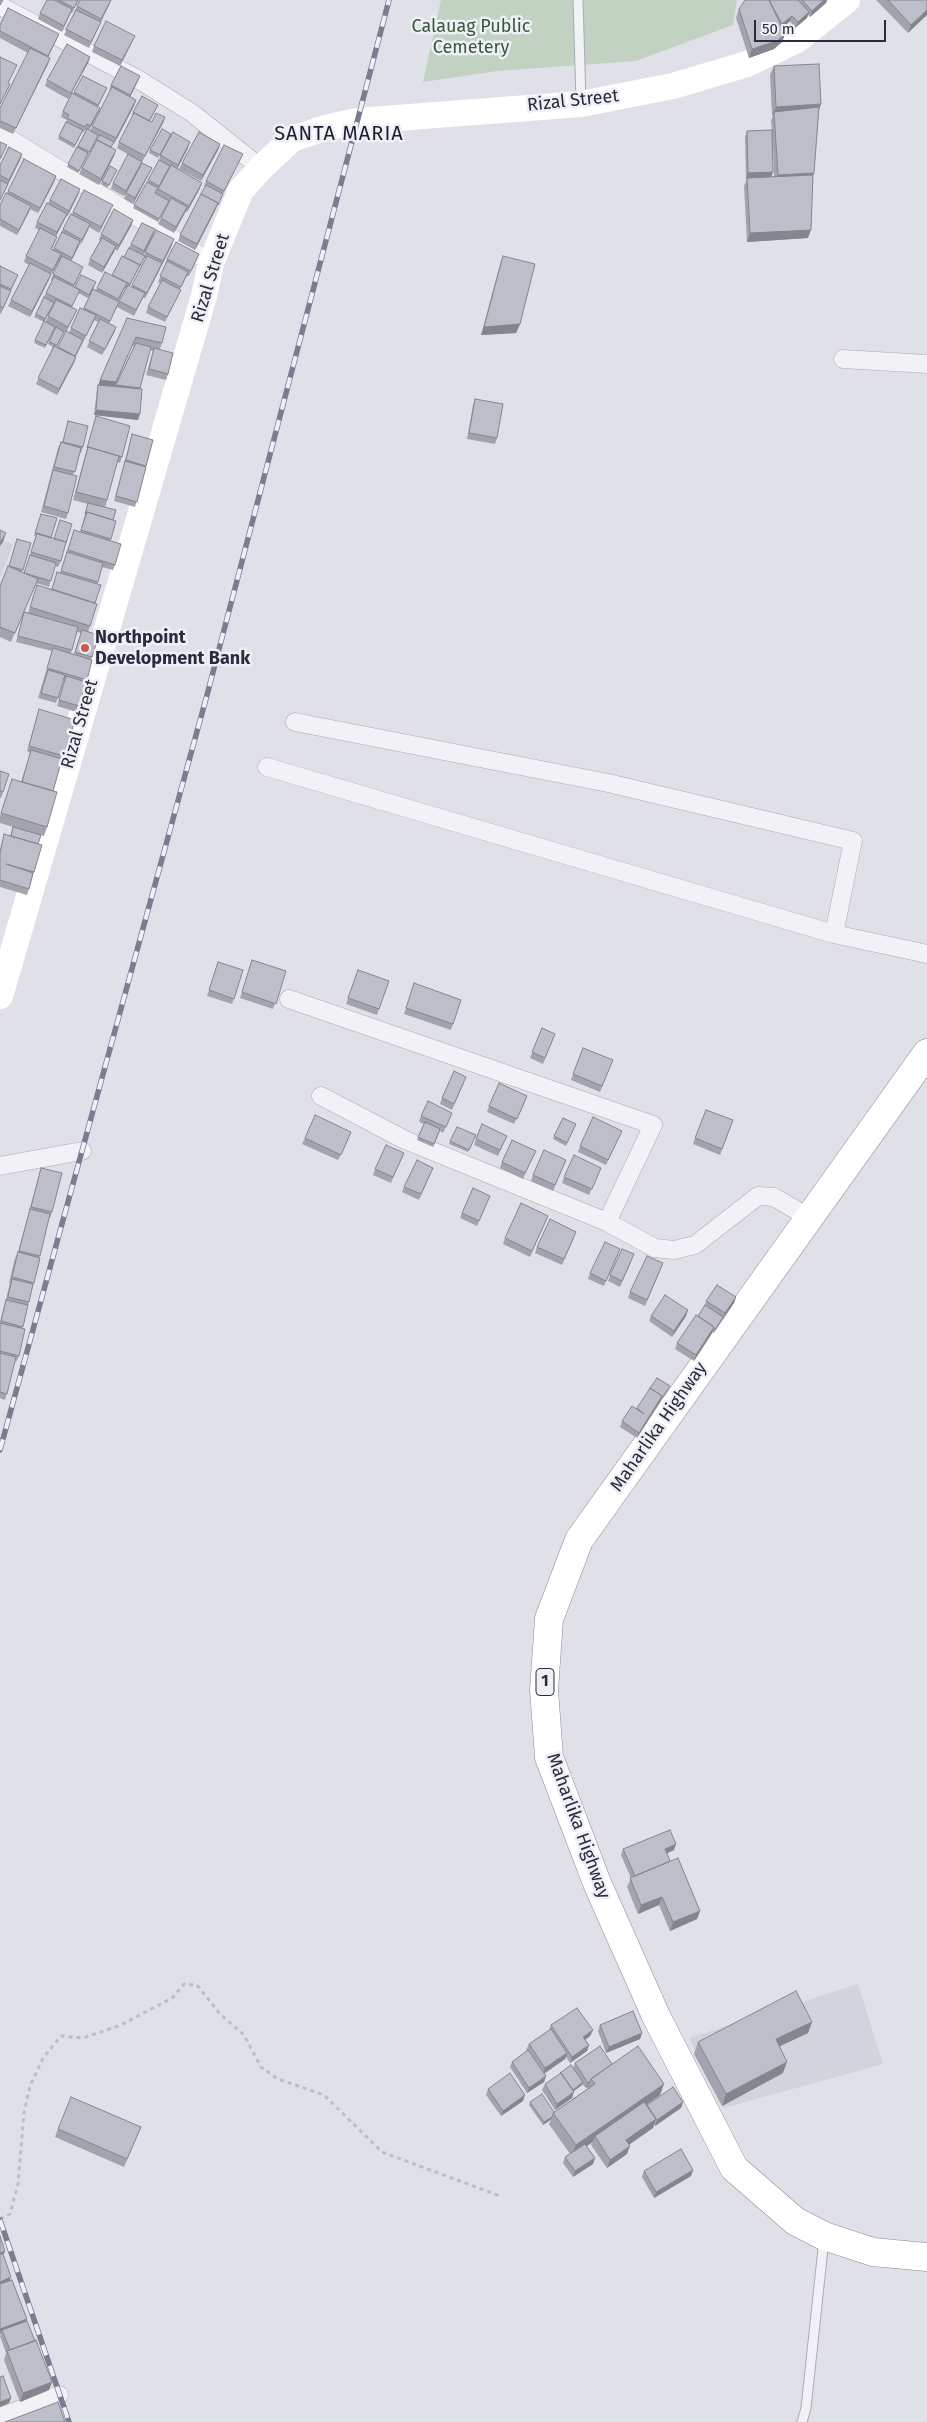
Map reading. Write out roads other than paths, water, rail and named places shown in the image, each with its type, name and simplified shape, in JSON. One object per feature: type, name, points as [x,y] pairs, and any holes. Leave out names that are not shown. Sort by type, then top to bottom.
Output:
[{"type":"highway","name":"Maharlika Highway","points":[[927,1053],[579,1540],[549,1620],[544,1690],[549,1757],[597,1884],[656,2016],[734,2168],[795,2221],[824,2236],[873,2252],[927,2257]]},
{"type":"street","name":"Rizal Street","points":[[0,996],[204,296],[211,263],[241,190],[292,138],[357,120],[581,104],[673,86],[748,64],[797,40],[847,0]]},
{"type":"street","points":[[4,8],[141,80],[192,112],[261,168]]},
{"type":"street","points":[[0,133],[211,263]]},
{"type":"street","points":[[842,359],[927,364]]},
{"type":"street","points":[[295,722],[608,783],[853,841],[834,934]]},
{"type":"street","points":[[267,767],[834,934],[927,954]]},
{"type":"street","points":[[289,999],[653,1126],[608,1222]]},
{"type":"street","points":[[321,1096],[406,1140],[608,1222],[655,1248],[674,1250],[695,1245],[758,1196],[774,1197],[808,1217]]},
{"type":"street","points":[[0,1166],[82,1152]]},
{"type":"street","points":[[0,2417],[59,2395]]},
{"type":"lane","points":[[578,0],[581,104]]},
{"type":"lane","points":[[802,2422],[806,2408],[824,2236]]},
{"type":"railway","points":[[0,1450],[207,695],[389,0]]},
{"type":"railway","points":[[0,2220],[69,2422]]},
{"type":"place","name":"Northpoint Development Bank","points":[[85,648]]},
{"type":"district","name":"SANTA MARIA","points":[[339,134]]},
{"type":"park label","name":"Calauag Public Cemetery","points":[[471,37]]}]
